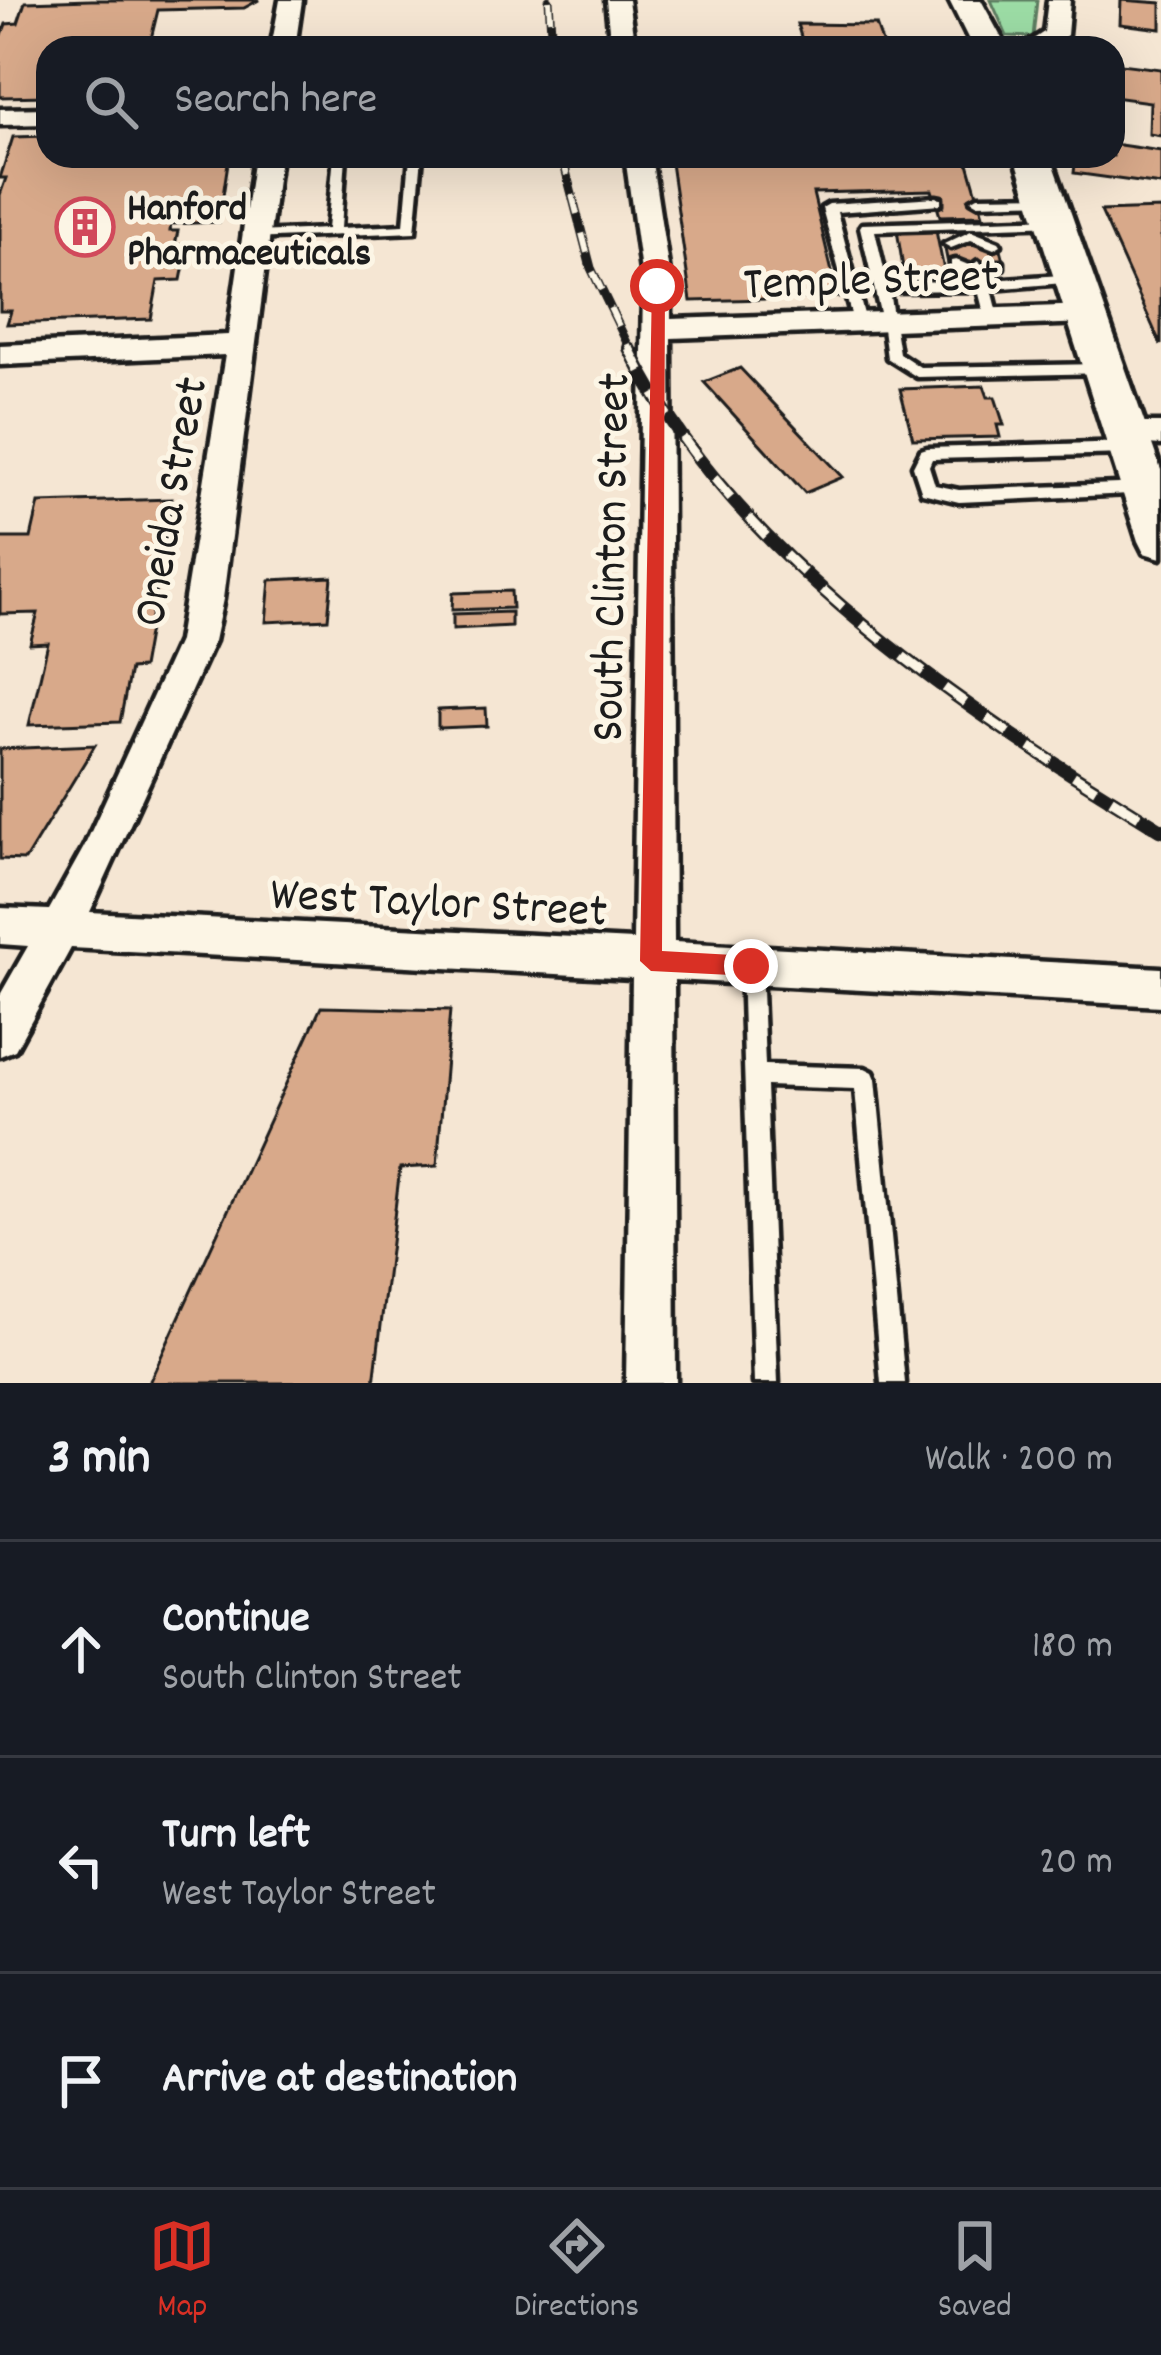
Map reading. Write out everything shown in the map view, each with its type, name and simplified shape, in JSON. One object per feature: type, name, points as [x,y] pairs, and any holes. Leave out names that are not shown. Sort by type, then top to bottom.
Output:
[{"type":"main road","points":[[965,0],[984,36]]},
{"type":"main road","points":[[1037,168],[1107,369],[1142,451],[1161,541]]},
{"type":"street","points":[[285,36],[291,0]]},
{"type":"street","points":[[617,0],[622,36]]},
{"type":"street","points":[[1053,36],[1059,0]]},
{"type":"street","points":[[0,117],[36,116]]},
{"type":"street","name":"Oneida Street","points":[[0,1036],[99,857],[196,641],[206,599],[265,168]]},
{"type":"street","name":"South Clinton Street","points":[[640,168],[657,286],[651,1383]]},
{"type":"street","name":"Temple Street","points":[[657,329],[992,317],[1083,296]]},
{"type":"street","points":[[0,355],[242,344]]},
{"type":"street","name":"West Taylor Street","points":[[0,926],[1161,987]]},
{"type":"lane","points":[[334,232],[339,168]]},
{"type":"lane","points":[[256,236],[410,229],[415,168]]},
{"type":"lane","points":[[978,200],[1052,210]]},
{"type":"lane","points":[[936,201],[829,208],[892,355],[916,372],[1107,369]]},
{"type":"lane","points":[[951,244],[1052,210]]},
{"type":"lane","points":[[874,322],[882,286],[867,227],[972,234],[994,244]]},
{"type":"lane","points":[[956,264],[981,275],[1083,296]]},
{"type":"lane","points":[[882,286],[981,275],[998,265]]},
{"type":"lane","points":[[981,275],[992,317]]},
{"type":"lane","points":[[1142,451],[959,496],[928,490],[921,466],[927,454],[1142,451]]},
{"type":"lane","points":[[751,966],[766,1383]]},
{"type":"lane","points":[[754,1076],[865,1079],[893,1383]]},
{"type":"green space","points":[[991,0],[1037,0],[1033,36],[1007,36]]},
{"type":"building","points":[[259,0],[244,8],[158,10],[152,36],[36,36],[36,96],[0,97],[0,40],[6,24],[18,23],[25,2]]},
{"type":"building","points":[[1121,0],[1161,3],[1161,29],[1120,24]]},
{"type":"building","points":[[797,24],[876,25],[880,36],[801,36]]},
{"type":"building","points":[[1125,64],[1161,69],[1161,136],[1149,134],[1150,102],[1125,99]]},
{"type":"building","name":"Hanford Pharmaceuticals","points":[[36,136],[36,168],[227,168],[219,222],[171,224],[170,231],[178,231],[175,245],[188,245],[181,280],[158,281],[151,319],[7,324],[11,311],[0,311],[0,195],[6,178],[0,178],[13,137]]},
{"type":"building","points":[[1125,146],[1161,151],[1161,185],[1074,173],[1075,168],[1125,168]]},
{"type":"building","points":[[672,168],[969,168],[983,215],[940,216],[932,190],[813,193],[838,297],[691,301]]},
{"type":"building","points":[[1161,209],[1161,345],[1101,211]]},
{"type":"building","points":[[897,230],[936,231],[945,275],[904,274]]},
{"type":"building","points":[[944,244],[1000,245],[1005,265],[948,264]]},
{"type":"building","points":[[740,368],[843,477],[805,493],[704,382]]},
{"type":"building","points":[[984,386],[988,397],[995,397],[1004,425],[997,425],[1000,437],[913,439],[900,389]]},
{"type":"building","points":[[172,499],[142,668],[130,669],[120,722],[29,725],[48,643],[30,644],[38,613],[0,614],[0,538],[31,538],[39,503]]},
{"type":"building","points":[[332,577],[328,619],[266,622],[270,580]]},
{"type":"building","points":[[511,591],[512,608],[452,610],[453,593]]},
{"type":"building","points":[[511,612],[511,626],[453,629],[453,614]]},
{"type":"building","points":[[486,708],[487,726],[438,728],[438,710]]},
{"type":"building","points":[[95,745],[25,860],[0,859],[0,749]]},
{"type":"building","points":[[321,1007],[450,1010],[437,1166],[400,1168],[374,1383],[149,1383]]},
{"type":"railway","points":[[549,0],[551,36]]},
{"type":"railway","points":[[565,168],[591,268],[631,351]]},
{"type":"railway","points":[[629,348],[669,418],[719,484],[777,547],[909,661],[1116,802]]},
{"type":"railway","points":[[1111,799],[1161,830]]},
{"type":"place","name":"Hanford Pharmaceuticals","points":[[85,227]]},
{"type":"route","points":[[657,286],[651,961],[751,966]]}]
